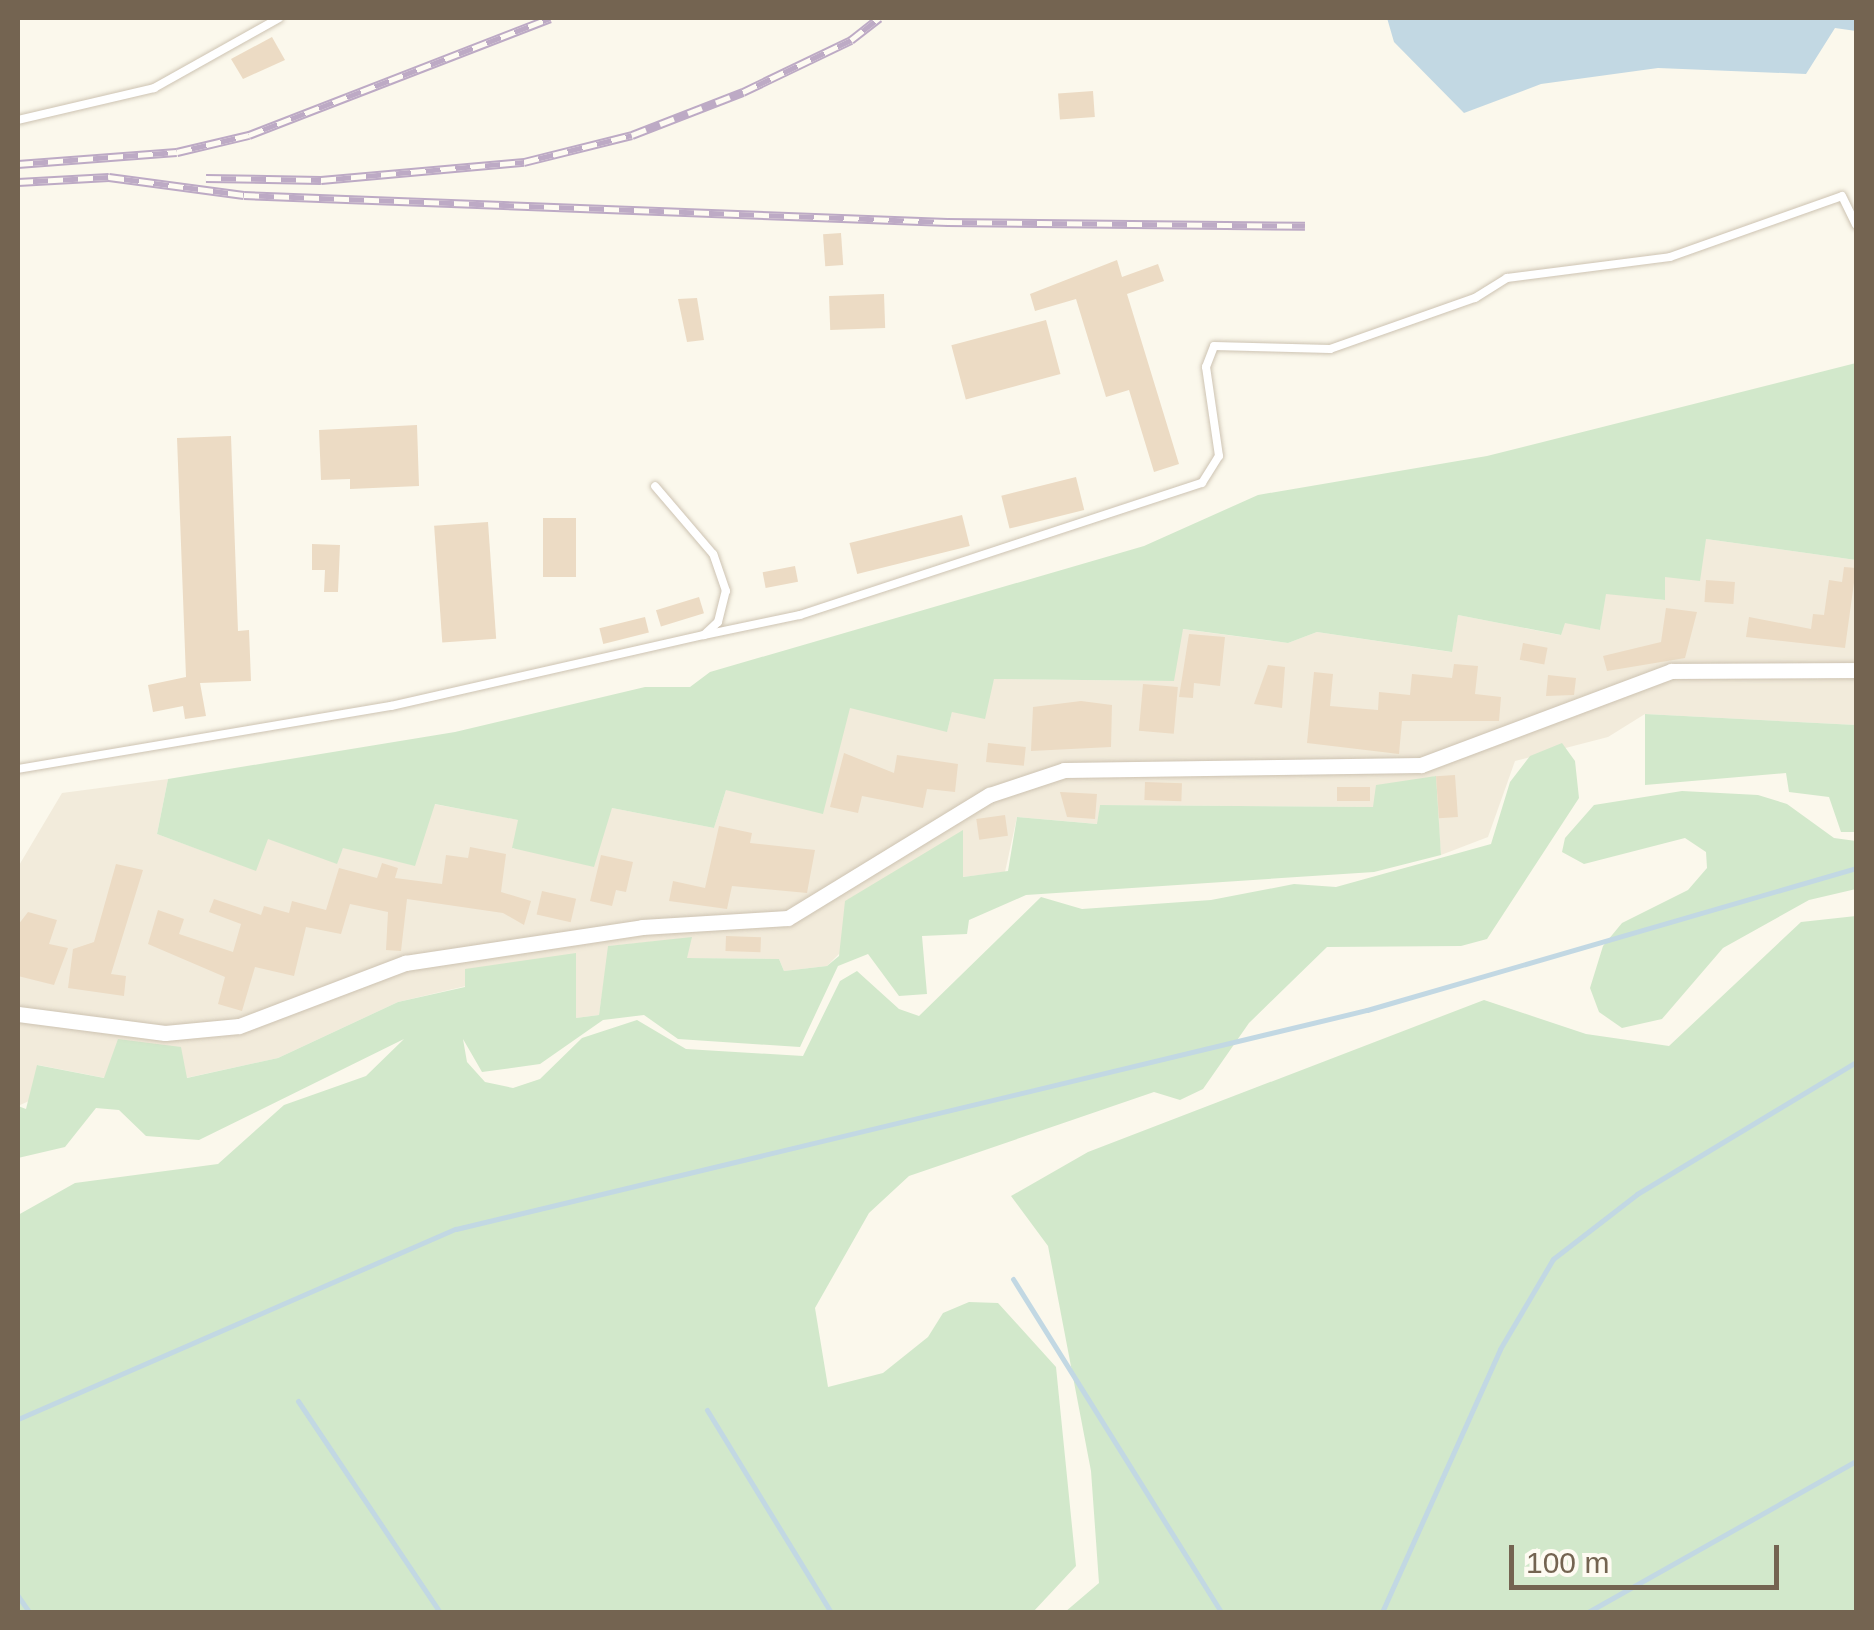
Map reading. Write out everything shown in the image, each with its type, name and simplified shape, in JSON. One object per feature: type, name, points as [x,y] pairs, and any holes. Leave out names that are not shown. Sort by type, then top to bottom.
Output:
[{"type":"street","points":[[18,1014],[165,1033],[239,1026],[405,964],[642,928],[788,918],[989,796],[1064,770],[1421,765],[1672,671],[1856,670]]},
{"type":"lane","points":[[18,120],[154,88],[280,18]]},
{"type":"lane","points":[[18,770],[392,706],[800,616],[1202,483],[1219,456],[1206,367],[1214,346],[1330,349],[1475,298],[1507,278],[1670,257],[1842,196],[1856,225]]},
{"type":"lane","points":[[655,486],[713,554],[726,591],[718,622],[704,635]]},
{"type":"shaded area","points":[[1706,539],[1856,560],[1856,725],[1645,714],[1608,737],[1515,761],[1488,837],[1441,855],[1435,776],[1373,807],[1100,805],[1098,824],[1017,817],[1005,872],[962,877],[962,831],[827,966],[784,971],[779,959],[686,958],[691,938],[609,946],[599,1015],[576,1018],[466,969],[466,986],[398,1002],[278,1058],[186,1078],[180,1047],[105,1078],[38,1065],[29,1101],[18,1106],[18,867],[62,793],[168,779],[157,834],[255,870],[267,838],[336,863],[343,848],[434,804],[519,820],[513,849],[612,808],[714,828],[726,790],[850,707],[947,731],[952,712],[993,679],[1173,681],[1182,629],[1288,643],[1317,632],[1451,652],[1458,615],[1560,635],[1564,622],[1600,630],[1605,593],[1664,600],[1665,577]]},
{"type":"green space","points":[[1856,363],[1856,560],[1706,539],[1700,581],[1665,577],[1665,600],[1606,594],[1600,630],[1565,623],[1561,635],[1458,615],[1452,652],[1317,632],[1288,643],[1183,629],[1174,681],[994,679],[985,719],[952,712],[947,732],[850,708],[823,814],[726,790],[714,828],[612,808],[594,867],[512,848],[518,820],[435,804],[415,866],[343,848],[337,864],[268,839],[256,871],[157,834],[168,779],[455,732],[645,687],[690,687],[710,672],[1144,546],[1258,495],[1487,456]]},
{"type":"green space","points":[[1645,714],[1856,725],[1856,832],[1841,832],[1829,797],[1789,792],[1786,773],[1645,785]]},
{"type":"green space","points":[[1562,743],[1575,761],[1579,798],[1487,939],[1461,946],[1327,947],[1249,1023],[1203,1089],[1180,1100],[1154,1092],[909,1176],[869,1213],[815,1308],[828,1387],[883,1373],[928,1337],[943,1313],[969,1302],[998,1303],[1056,1367],[1076,1566],[1033,1612],[18,1612],[18,1215],[75,1183],[218,1164],[284,1105],[366,1076],[404,1039],[199,1140],[146,1136],[119,1110],[96,1108],[65,1147],[18,1158],[18,1106],[26,1109],[37,1065],[104,1078],[118,1039],[181,1047],[187,1078],[278,1058],[398,1002],[465,987],[465,969],[576,953],[576,1018],[599,1015],[608,946],[692,937],[687,958],[779,959],[784,971],[827,966],[839,956],[845,901],[963,830],[963,877],[1008,871],[1017,817],[1097,824],[1100,805],[1373,807],[1376,785],[1436,776],[1441,855],[1374,872],[1026,895],[969,920],[967,934],[922,936],[927,994],[899,996],[868,954],[838,966],[800,1047],[678,1039],[644,1015],[603,1020],[540,1064],[482,1072],[463,1039],[467,1062],[485,1082],[513,1088],[540,1079],[582,1038],[637,1020],[686,1049],[803,1056],[840,981],[857,971],[899,1009],[919,1016],[1041,897],[1082,909],[1211,900],[1294,884],[1336,887],[1491,844],[1510,782],[1530,756]]},
{"type":"green space","points":[[1682,791],[1758,795],[1787,804],[1834,838],[1856,841],[1856,889],[1809,900],[1723,948],[1662,1019],[1622,1028],[1599,1012],[1590,988],[1603,946],[1622,923],[1688,890],[1707,868],[1706,852],[1685,838],[1584,864],[1562,852],[1565,838],[1594,805]]},
{"type":"green space","points":[[1856,916],[1856,1612],[1065,1612],[1099,1583],[1091,1471],[1048,1246],[1011,1196],[1088,1152],[1484,1000],[1586,1034],[1669,1046],[1801,922]]},
{"type":"water","points":[[1387,18],[1856,18],[1856,31],[1835,28],[1806,74],[1658,68],[1541,84],[1464,113],[1394,42]]},
{"type":"building","points":[[272,37],[285,60],[243,79],[231,59]]},
{"type":"building","points":[[1093,91],[1095,117],[1060,119],[1058,93]]},
{"type":"building","points":[[841,233],[843,265],[825,266],[823,234]]},
{"type":"building","points":[[1117,260],[1122,277],[1158,264],[1164,281],[1127,294],[1179,464],[1154,472],[1129,390],[1106,397],[1076,299],[1035,311],[1030,294]]},
{"type":"building","points":[[884,294],[885,328],[830,330],[829,296]]},
{"type":"building","points":[[697,298],[704,340],[687,342],[678,299]]},
{"type":"building","points":[[1046,320],[1060,374],[966,399],[951,345]]},
{"type":"building","points":[[417,425],[419,486],[350,489],[350,479],[321,480],[319,430]]},
{"type":"building","points":[[231,436],[238,631],[249,630],[251,681],[200,683],[206,716],[185,719],[183,706],[153,712],[148,685],[186,677],[177,438]]},
{"type":"building","points":[[1076,477],[1084,510],[1010,529],[1001,496]]},
{"type":"building","points":[[962,515],[970,546],[857,574],[849,543]]},
{"type":"building","points":[[543,518],[576,518],[576,577],[543,577]]},
{"type":"building","points":[[488,522],[496,639],[442,642],[434,526]]},
{"type":"building","points":[[312,544],[340,545],[338,592],[324,592],[325,570],[312,570]]},
{"type":"building","points":[[795,566],[798,582],[766,588],[763,572]]},
{"type":"building","points":[[1844,567],[1856,568],[1845,648],[1746,637],[1749,617],[1811,629],[1813,614],[1824,615],[1829,580],[1842,582]]},
{"type":"building","points":[[1706,580],[1735,582],[1733,604],[1704,602]]},
{"type":"building","points":[[699,597],[704,613],[661,626],[656,610]]},
{"type":"building","points":[[1666,608],[1697,612],[1685,658],[1607,671],[1603,656],[1661,642]]},
{"type":"building","points":[[645,617],[649,633],[603,644],[599,628]]},
{"type":"building","points":[[1189,634],[1225,637],[1220,686],[1194,683],[1193,698],[1179,697]]},
{"type":"building","points":[[1523,643],[1548,648],[1544,664],[1520,660]]},
{"type":"building","points":[[1454,664],[1478,666],[1475,694],[1501,697],[1499,721],[1402,721],[1399,754],[1307,743],[1314,672],[1333,674],[1330,706],[1378,710],[1379,692],[1410,695],[1412,674],[1452,678]]},
{"type":"building","points":[[1268,665],[1285,667],[1282,708],[1254,704]]},
{"type":"building","points":[[1548,675],[1576,678],[1574,695],[1546,696]]},
{"type":"building","points":[[1143,684],[1178,687],[1174,734],[1139,731]]},
{"type":"building","points":[[1081,701],[1112,705],[1111,747],[1031,751],[1033,707]]},
{"type":"building","points":[[988,743],[1026,747],[1024,766],[986,762]]},
{"type":"building","points":[[844,753],[894,773],[897,755],[958,764],[955,792],[927,789],[923,808],[862,796],[858,813],[830,807]]},
{"type":"building","points":[[1455,775],[1458,817],[1439,818],[1436,776]]},
{"type":"building","points":[[1145,782],[1182,783],[1181,801],[1144,800]]},
{"type":"building","points":[[1337,787],[1370,787],[1370,801],[1337,801]]},
{"type":"building","points":[[1060,792],[1097,794],[1095,819],[1067,817]]},
{"type":"building","points":[[1005,815],[1008,836],[979,840],[976,819]]},
{"type":"building","points":[[719,826],[752,833],[750,843],[815,850],[807,893],[732,886],[727,909],[669,901],[673,881],[705,888]]},
{"type":"building","points":[[470,847],[506,854],[501,892],[531,901],[524,925],[503,913],[407,899],[401,951],[386,950],[388,912],[350,904],[341,934],[306,927],[294,976],[255,967],[242,1011],[218,1004],[225,977],[148,944],[158,910],[184,919],[179,934],[233,952],[241,924],[209,912],[214,899],[261,915],[264,906],[289,913],[292,901],[326,910],[339,868],[377,878],[382,863],[398,868],[395,878],[442,884],[446,855],[468,858]]},
{"type":"building","points":[[601,855],[633,862],[626,892],[616,890],[612,906],[590,901]]},
{"type":"building","points":[[116,864],[143,870],[111,974],[126,976],[124,996],[68,988],[73,949],[94,942]]},
{"type":"building","points":[[542,891],[576,899],[571,922],[537,914]]},
{"type":"building","points":[[28,912],[57,920],[49,944],[68,948],[54,985],[18,976],[18,925]]},
{"type":"building","points":[[726,936],[761,937],[760,952],[725,951]]},
{"type":"waterway","points":[[18,1419],[456,1229],[1367,1010],[1856,868]]},
{"type":"waterway","points":[[1382,1612],[1500,1349],[1553,1259],[1637,1194],[1856,1062]]},
{"type":"waterway","points":[[1013,1279],[1221,1612]]},
{"type":"waterway","points":[[298,1401],[440,1612]]},
{"type":"waterway","points":[[707,1410],[831,1612]]},
{"type":"waterway","points":[[1588,1612],[1856,1461]]},
{"type":"waterway","points":[[18,1596],[29,1612]]},
{"type":"railway","points":[[18,164],[177,152],[249,135],[550,18]]},
{"type":"railway","points":[[206,178],[321,180],[524,162],[632,135],[743,92],[851,40],[879,18]]},
{"type":"railway","points":[[18,182],[109,177],[244,195],[947,222],[1305,226]]}]
